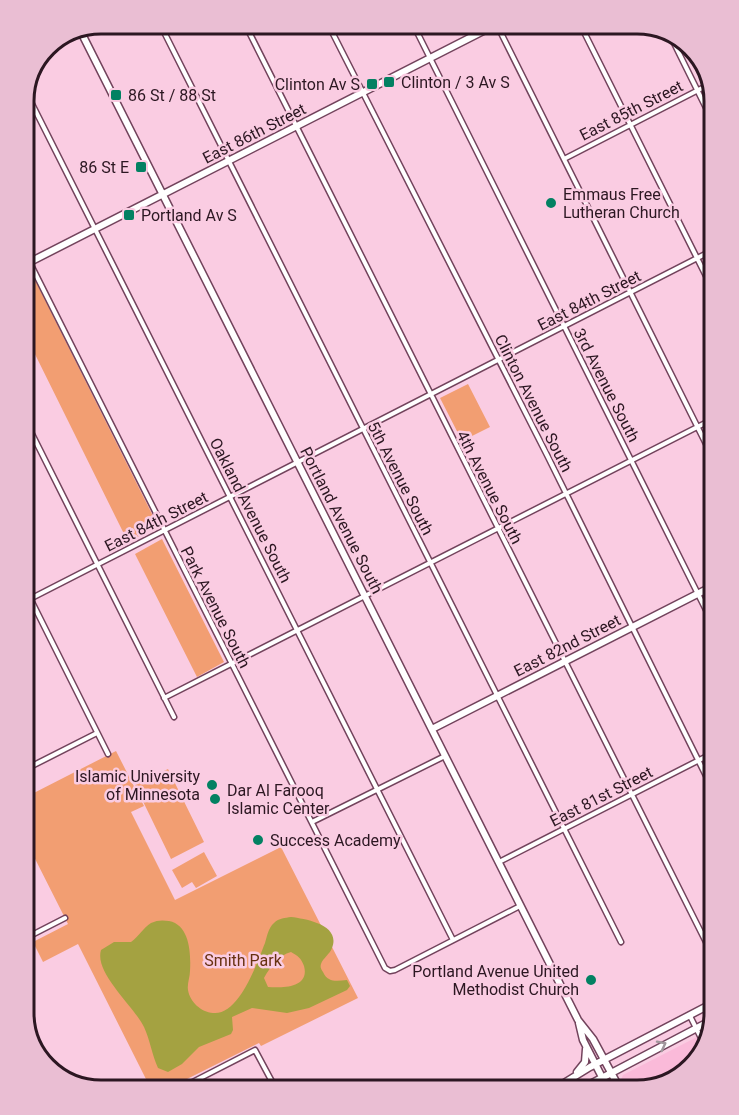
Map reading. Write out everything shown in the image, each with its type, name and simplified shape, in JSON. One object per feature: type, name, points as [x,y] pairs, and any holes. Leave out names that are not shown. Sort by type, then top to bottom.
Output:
[{"type":"main road","name":"East 86th Street","points":[[35,260],[476,35]]},
{"type":"main road","name":"Portland Avenue South","points":[[84,37],[578,1020],[591,1036],[615,1080]]},
{"type":"main road","name":"East 82nd Street","points":[[432,729],[704,591]]},
{"type":"main road","points":[[570,1078],[704,1008]]},
{"type":"main road","name":"Portland Avenue South","points":[[578,1020],[583,1040],[604,1080]]},
{"type":"main road","points":[[597,1080],[704,1024]]},
{"type":"main road","points":[[567,1080],[579,1071],[585,1062],[586,1052],[583,1040]]},
{"type":"street","name":"5th Avenue South","points":[[165,34],[621,942]]},
{"type":"street","name":"4th Avenue South","points":[[250,34],[704,938]]},
{"type":"street","name":"Clinton Avenue South","points":[[333,34],[567,494],[704,773]]},
{"type":"street","name":"3rd Avenue South","points":[[418,35],[704,606]]},
{"type":"street","points":[[502,35],[704,439]]},
{"type":"street","points":[[585,35],[704,272]]},
{"type":"street","points":[[676,46],[704,104]]},
{"type":"street","name":"East 85th Street","points":[[564,159],[703,87]]},
{"type":"street","name":"Oakland Avenue South","points":[[35,110],[453,940]]},
{"type":"street","name":"East 84th Street","points":[[34,597],[704,254]]},
{"type":"street","name":"Park Avenue South","points":[[35,279],[383,964],[390,971],[453,940]]},
{"type":"street","points":[[164,698],[704,424]]},
{"type":"street","points":[[35,439],[174,717]]},
{"type":"street","points":[[34,608],[108,754]]},
{"type":"street","points":[[34,765],[97,733]]},
{"type":"street","points":[[312,822],[445,756]]},
{"type":"street","name":"East 81st Street","points":[[498,862],[704,758]]},
{"type":"street","points":[[453,940],[520,906]]},
{"type":"street","points":[[34,933],[64,918]]},
{"type":"street","points":[[690,1015],[700,1036]]},
{"type":"street","points":[[196,1080],[255,1050],[271,1080]]},
{"type":"shaded area","points":[[291,917],[321,925],[332,934],[332,948],[322,962],[321,968],[330,980],[347,980],[350,986],[347,990],[309,1008],[287,1013],[252,1008],[232,1017],[231,1034],[199,1047],[182,1064],[168,1072],[158,1068],[144,1027],[103,969],[100,959],[101,950],[114,942],[131,942],[153,922],[164,920],[176,924],[188,941],[190,971],[188,988],[191,999],[204,1011],[222,1012],[231,1006],[246,987],[272,925],[282,918]],"holes":[[[291,952],[300,959],[304,966],[303,979],[294,985],[268,987],[264,978],[279,959]]]},
{"type":"shaded area","points":[[697,1037],[698,1040],[691,1054],[671,1072],[646,1080],[621,1080],[623,1075]]},
{"type":"green space","points":[[35,280],[158,526],[128,542],[35,354]]},
{"type":"green space","points":[[468,384],[490,427],[462,441],[440,398]]},
{"type":"green space","points":[[162,539],[224,662],[197,677],[135,554]]},
{"type":"green space","name":"Smith Park","points":[[116,751],[144,806],[131,812],[175,900],[281,847],[358,998],[261,1046],[259,1043],[185,1080],[146,1080],[78,944],[43,962],[34,944],[34,941],[68,924],[34,857],[34,793]]},
{"type":"green space","points":[[168,769],[204,842],[171,859],[135,785]]},
{"type":"green space","points":[[204,852],[217,876],[196,888],[192,882],[182,888],[172,870]]},
{"type":"place","name":"Clinton / 3 Av S","points":[[389,82]]},
{"type":"place","name":"Clinton Av S","points":[[372,84]]},
{"type":"place","name":"86 St / 88 St","points":[[116,95]]},
{"type":"place","name":"86 St E","points":[[141,167]]},
{"type":"place","name":"Emmaus Free Lutheran Church","points":[[551,203]]},
{"type":"place","name":"Portland Av S","points":[[129,215]]},
{"type":"place","name":"Islamic University of Minnesota","points":[[212,785]]},
{"type":"place","name":"Dar Al Farooq Islamic Center","points":[[215,799]]},
{"type":"place","name":"Success Academy","points":[[258,840]]},
{"type":"place","name":"Portland Avenue United Methodist Church","points":[[591,980]]}]
